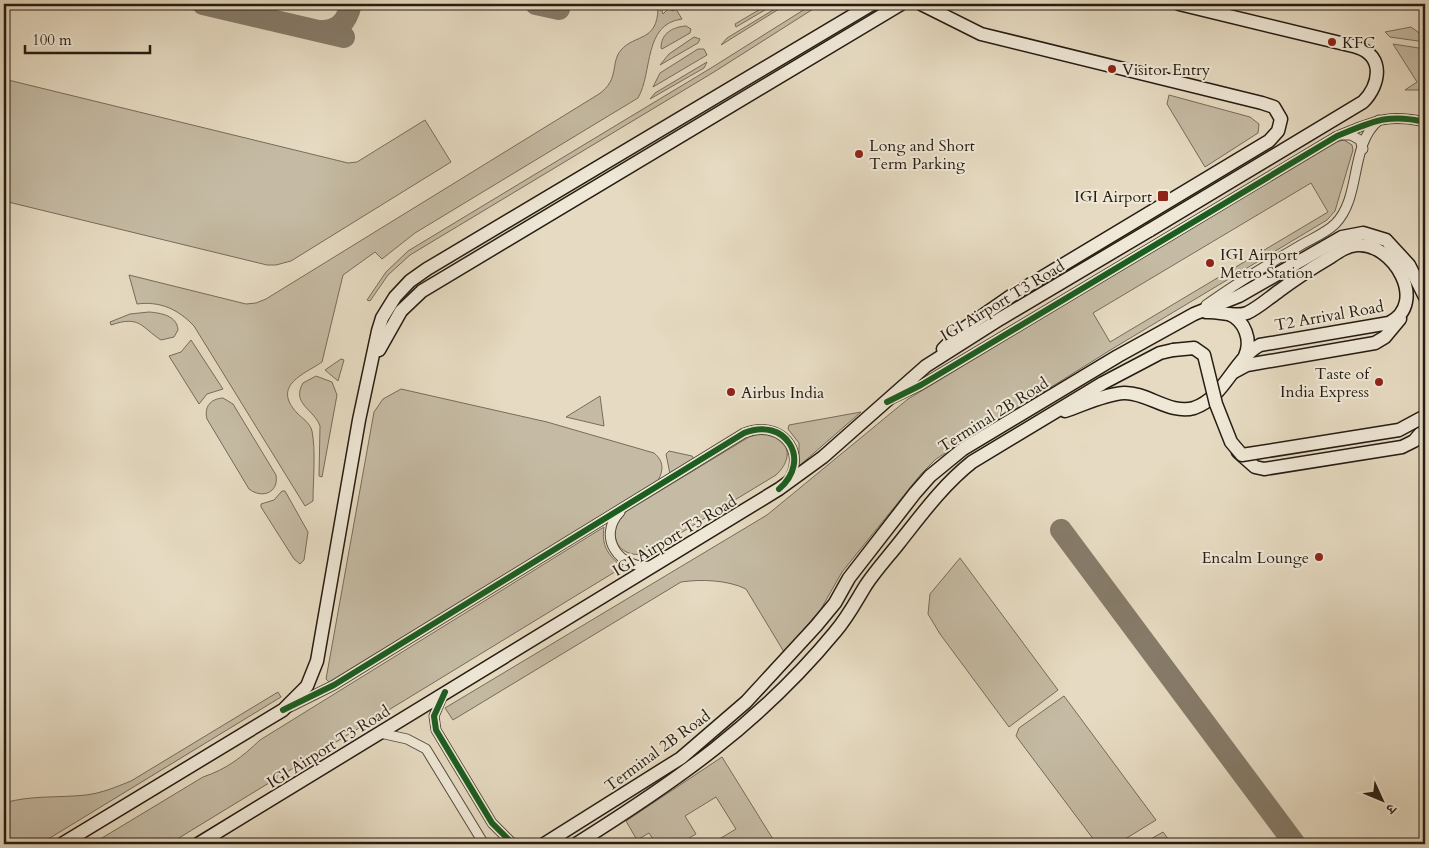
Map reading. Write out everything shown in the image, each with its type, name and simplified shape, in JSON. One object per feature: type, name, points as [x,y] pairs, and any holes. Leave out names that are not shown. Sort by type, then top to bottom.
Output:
[{"type":"main road","points":[[62,844],[283,710],[307,686],[317,660],[370,368],[382,318],[402,290],[427,269],[872,4]]},
{"type":"main road","points":[[370,368],[392,323],[411,300],[422,291],[901,4]]},
{"type":"main road","points":[[921,4],[981,34],[1262,103],[1274,107],[1281,119],[1278,131],[1269,141],[1011,296],[962,330],[926,366]]},
{"type":"main road","name":"IGI Airport T3 Road","points":[[198,844],[322,771],[445,692],[779,489],[823,457],[926,366],[1000,319],[1363,102],[1374,90],[1378,74],[1375,61],[1362,48],[1179,4]]},
{"type":"main road","name":"Terminal 2B Road","points":[[544,844],[673,763],[713,732],[777,671],[835,603],[848,578],[930,476],[963,449],[1118,356],[1194,314],[1239,296],[1342,237],[1356,233],[1378,236],[1394,246],[1409,265],[1425,296]]},
{"type":"main road","name":"T2 Arrival Road","points":[[1042,419],[1124,393],[1139,395],[1173,408],[1192,408],[1214,395],[1245,356],[1268,342],[1389,323],[1396,320],[1406,308],[1408,301],[1407,288],[1390,260],[1375,248],[1355,245],[1314,267],[1251,311],[1240,315],[1208,312],[1194,314]]},
{"type":"main road","points":[[1231,375],[1247,365],[1375,343],[1390,332],[1406,308]]},
{"type":"main road","points":[[1229,314],[1236,318],[1244,329],[1248,343],[1245,356]]},
{"type":"main road","name":"Terminal 2B Road","points":[[576,844],[681,774],[734,734],[784,689],[852,612],[866,585],[944,487],[972,462],[1042,419],[1103,383],[1160,353],[1194,348],[1204,356],[1216,404],[1231,442],[1238,452]]},
{"type":"main road","points":[[1238,452],[1247,456],[1399,430],[1425,416]]},
{"type":"main road","points":[[1238,452],[1255,467],[1264,469],[1402,447],[1414,441],[1425,428]]},
{"type":"main road","points":[[816,626],[826,622],[836,632]]},
{"type":"street","points":[[887,402],[921,385],[1337,136],[1381,119],[1398,117],[1425,122]]},
{"type":"street","points":[[1194,314],[1235,285],[1335,224],[1348,204],[1363,149],[1370,131],[1381,119]]},
{"type":"street","points":[[1337,136],[1355,137],[1360,140],[1363,149]]},
{"type":"street","points":[[283,710],[334,685],[754,429],[774,431],[790,444],[794,453],[794,468],[787,482],[779,489]]},
{"type":"street","points":[[626,506],[612,524],[610,535],[613,546],[619,556],[633,565],[650,566],[661,562]]},
{"type":"street","points":[[445,692],[434,716],[436,730],[492,823],[513,844]]},
{"type":"street","points":[[380,733],[407,739],[426,749],[484,844]]},
{"type":"shaded area","points":[[769,4],[775,4],[736,27],[735,24]]},
{"type":"shaded area","points":[[783,4],[787,4],[721,45],[727,38]]},
{"type":"shaded area","points":[[813,4],[821,4],[714,72],[410,255],[388,275],[370,301],[367,300],[386,272],[408,251],[711,68]]},
{"type":"shaded area","points":[[670,7],[672,11],[676,9],[682,19],[670,23],[661,30],[655,39],[643,87],[638,98],[415,233],[382,259],[375,252],[343,275],[322,362],[300,376],[289,388],[290,403],[308,423],[312,431],[314,457],[313,501],[305,506],[194,326],[182,315],[161,305],[137,304],[129,275],[246,304],[266,299],[599,94],[610,83],[616,60],[621,50],[650,32],[657,20],[658,9],[661,8],[663,14]]},
{"type":"shaded area","points":[[686,26],[691,29],[690,33],[661,48],[665,35],[672,29]]},
{"type":"shaded area","points":[[1411,27],[1425,37],[1425,42],[1390,37],[1385,32]]},
{"type":"shaded area","points":[[694,37],[700,39],[698,43],[660,65],[669,54]]},
{"type":"shaded area","points":[[1393,44],[1425,49],[1425,90],[1405,90],[1417,82]]},
{"type":"shaded area","points":[[698,49],[704,49],[707,55],[653,87],[660,73]]},
{"type":"shaded area","points":[[707,62],[704,68],[650,99],[655,93]]},
{"type":"shaded area","points":[[4,79],[348,163],[357,162],[425,120],[451,162],[291,261],[267,265],[4,201]]},
{"type":"shaded area","points":[[1169,95],[1250,117],[1259,124],[1258,133],[1205,167],[1167,104]]},
{"type":"shaded area","points":[[1344,140],[1352,145],[1353,150],[1335,211],[1327,220],[1112,349],[936,459],[921,474],[842,572],[821,609],[784,652],[746,589],[714,581],[681,582],[453,720],[445,708],[767,515],[908,399],[1335,142]],"holes":[[[1311,183],[1328,212],[1110,342],[1093,313]]]},
{"type":"shaded area","points":[[149,312],[167,316],[175,321],[178,330],[174,337],[161,340],[134,322],[128,321],[111,325],[110,322],[130,314]]},
{"type":"shaded area","points":[[191,340],[223,389],[207,394],[199,404],[169,356],[181,352]]},
{"type":"shaded area","points":[[341,359],[344,360],[338,381],[325,370]]},
{"type":"shaded area","points":[[316,376],[332,382],[337,395],[322,477],[319,476],[320,426],[300,396],[303,383]]},
{"type":"shaded area","points":[[401,389],[547,422],[654,453],[660,459],[662,466],[661,474],[657,482],[329,682],[326,679],[374,412],[383,399]]},
{"type":"shaded area","points":[[600,396],[604,426],[566,417]]},
{"type":"shaded area","points":[[223,398],[233,404],[276,475],[275,486],[264,494],[259,494],[249,489],[207,419],[206,411],[209,404]]},
{"type":"shaded area","points":[[861,412],[799,466],[799,443],[788,429],[789,425]]},
{"type":"shaded area","points":[[766,432],[780,440],[787,450],[787,456],[782,469],[776,475],[646,554],[635,554],[621,548],[615,535],[616,527],[627,511],[749,437]]},
{"type":"shaded area","points":[[669,451],[692,456],[694,459],[670,474],[666,454]]},
{"type":"shaded area","points":[[282,491],[285,491],[308,532],[304,560],[300,564],[294,559],[261,507],[261,504],[274,500]]},
{"type":"shaded area","points":[[604,527],[603,533],[607,550],[613,559],[623,567],[169,844],[92,844],[203,777],[227,766],[260,740]]},
{"type":"shaded area","points":[[960,558],[1058,690],[1009,727],[940,634],[928,614],[930,594]]},
{"type":"shaded area","points":[[278,692],[281,697],[40,844],[4,844],[4,803],[34,798],[76,796],[109,790],[131,781]]},
{"type":"shaded area","points":[[1064,696],[1156,820],[1117,844],[1097,844],[1016,736],[1019,728]]},
{"type":"shaded area","points":[[722,757],[776,844],[711,844],[736,829],[716,797],[685,816],[696,834],[679,844],[656,844],[649,833],[637,840],[626,821]]},
{"type":"shaded area","points":[[1163,832],[1172,844],[1142,844]]},
{"type":"taxiway","points":[[203,4],[344,37]]},
{"type":"taxiway","points":[[320,31],[332,30],[341,24],[347,16],[351,4]]},
{"type":"taxiway","points":[[536,4],[559,9]]},
{"type":"taxiway","points":[[1061,530],[1295,844]]},
{"type":"cycle path","points":[[887,402],[921,385],[1337,136],[1380,120],[1400,118],[1425,122]]},
{"type":"cycle path","points":[[283,710],[334,685],[744,433],[759,429],[772,431],[782,436],[790,444],[794,454],[794,466],[789,478],[779,489]]},
{"type":"cycle path","points":[[445,692],[434,716],[436,730],[492,823],[513,844]]},
{"type":"place","name":"KFC","points":[[1332,42]]},
{"type":"place","name":"Visitor Entry","points":[[1112,69]]},
{"type":"place","name":"Long and Short Term Parking","points":[[859,154]]},
{"type":"place","name":"IGI Airport","points":[[1163,196]]},
{"type":"place","name":"IGI Airport Metro Station","points":[[1210,263]]},
{"type":"place","name":"Taste of India Express","points":[[1379,382]]},
{"type":"place","name":"Airbus India","points":[[731,392]]},
{"type":"place","name":"Encalm Lounge","points":[[1319,557]]}]
